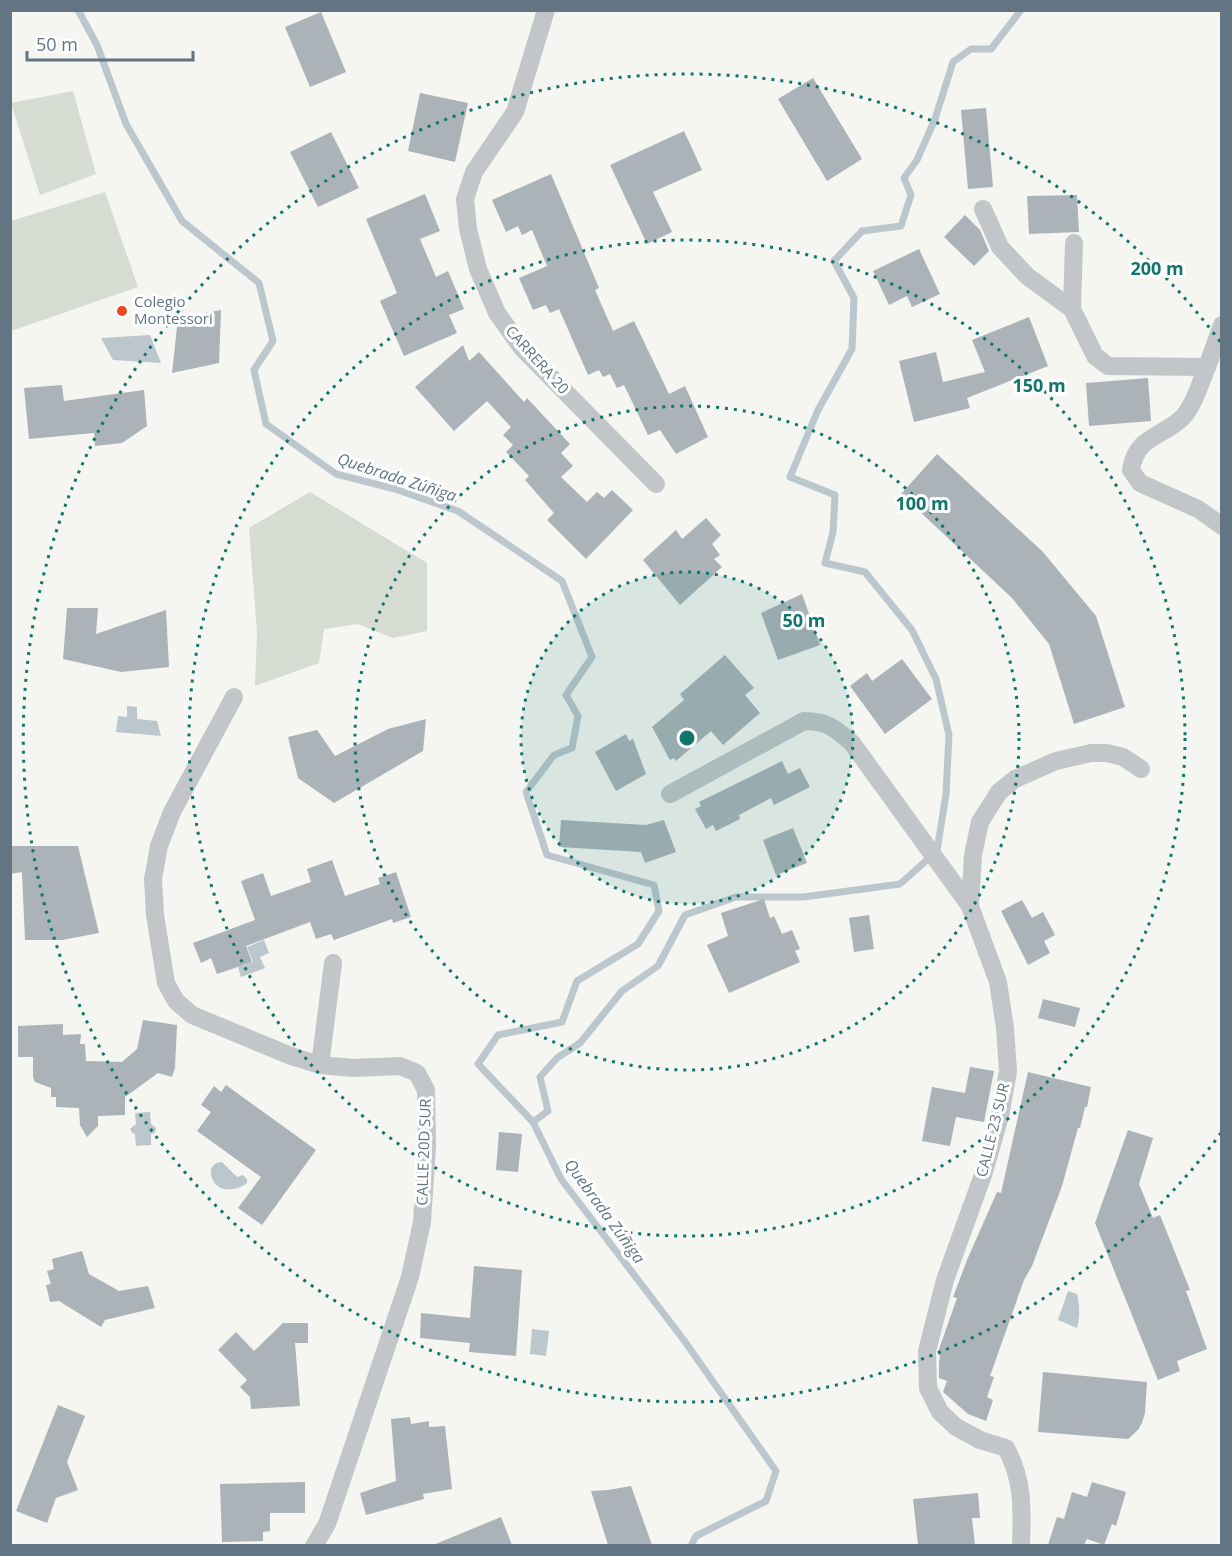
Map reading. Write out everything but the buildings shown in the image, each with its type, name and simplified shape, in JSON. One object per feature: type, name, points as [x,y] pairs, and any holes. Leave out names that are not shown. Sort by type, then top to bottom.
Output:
[{"type":"street","name":"CARRERA 20","points":[[546,10],[515,112],[474,172],[465,200],[468,229],[478,269],[493,304],[516,339],[656,484]]},
{"type":"street","points":[[983,209],[1000,248],[1027,276],[1072,309],[1095,356],[1108,366],[1207,367]]},
{"type":"street","points":[[1072,309],[1074,243]]},
{"type":"street","points":[[1221,325],[1207,367],[1188,410],[1181,419],[1140,446],[1133,457],[1131,470],[1140,483],[1198,509],[1221,526]]},
{"type":"street","name":"CALLE 20D SUR","points":[[234,697],[172,812],[159,846],[153,879],[155,915],[166,983],[176,1001],[192,1015],[291,1056],[320,1065],[353,1068],[400,1066],[417,1073],[426,1090],[427,1146],[422,1222],[410,1276],[327,1524],[314,1545]]},
{"type":"street","points":[[670,794],[804,721],[821,721],[837,730],[852,743],[970,906]]},
{"type":"street","name":"CALLE 23 SUR","points":[[1021,1545],[1022,1507],[1019,1477],[1006,1448],[980,1440],[956,1427],[940,1412],[928,1388],[927,1351],[945,1280],[987,1161],[1000,1116],[1008,1071],[1005,1028],[998,982],[970,906],[973,855],[980,822],[999,792],[1015,778],[1056,761],[1091,753],[1107,753],[1123,757],[1141,769]]},
{"type":"street","points":[[320,1065],[333,963]]},
{"type":"shaded area","points":[[73,91],[96,174],[40,195],[11,103]]},
{"type":"shaded area","points":[[105,192],[138,287],[11,331],[11,221]]},
{"type":"shaded area","points":[[150,335],[161,363],[113,360],[101,338]]},
{"type":"shaded area","points":[[310,492],[427,563],[427,631],[393,638],[358,624],[324,629],[319,663],[255,686],[257,632],[249,528]]},
{"type":"shaded area","points":[[127,706],[137,707],[137,719],[157,721],[161,736],[116,732],[118,716],[127,717]]},
{"type":"shaded area","points":[[264,940],[269,953],[260,957],[265,968],[241,977],[238,967],[253,962],[247,947]]},
{"type":"shaded area","points":[[150,1112],[151,1124],[156,1128],[155,1133],[151,1134],[151,1145],[136,1146],[135,1134],[130,1129],[136,1124],[135,1113]]},
{"type":"shaded area","points":[[222,1162],[237,1177],[243,1175],[247,1183],[235,1189],[223,1189],[218,1186],[211,1176],[211,1168],[216,1163]]},
{"type":"shaded area","points":[[1068,1291],[1077,1294],[1079,1319],[1077,1328],[1058,1320]]},
{"type":"shaded area","points":[[532,1329],[549,1331],[546,1356],[530,1354]]},
{"type":"waterway","name":"Quebrada Zúñiga","points":[[78,10],[97,45],[126,124],[182,221],[259,283],[273,341],[254,370],[266,424],[336,474],[395,489],[458,511],[562,581],[592,657],[566,695],[578,716],[572,748],[554,755],[526,792],[547,855],[654,885],[659,911],[638,944],[577,981],[562,1022],[498,1035],[478,1064],[533,1122],[561,1179],[683,1339],[776,1471],[766,1501],[696,1536],[691,1546]]},
{"type":"waterway","points":[[533,1122],[548,1111],[540,1077],[557,1058],[580,1043],[622,991],[658,966],[685,915],[736,897],[804,897],[900,884],[937,851],[946,794],[949,735],[936,679],[912,630],[865,572],[825,563],[833,532],[835,495],[790,477],[818,410],[852,349],[854,298],[834,261],[862,231],[901,226],[911,195],[904,178],[917,160],[935,119],[953,62],[971,49],[991,49],[1021,10]]},
{"type":"place","name":"Colegio Montessori","points":[[122,311]]}]
